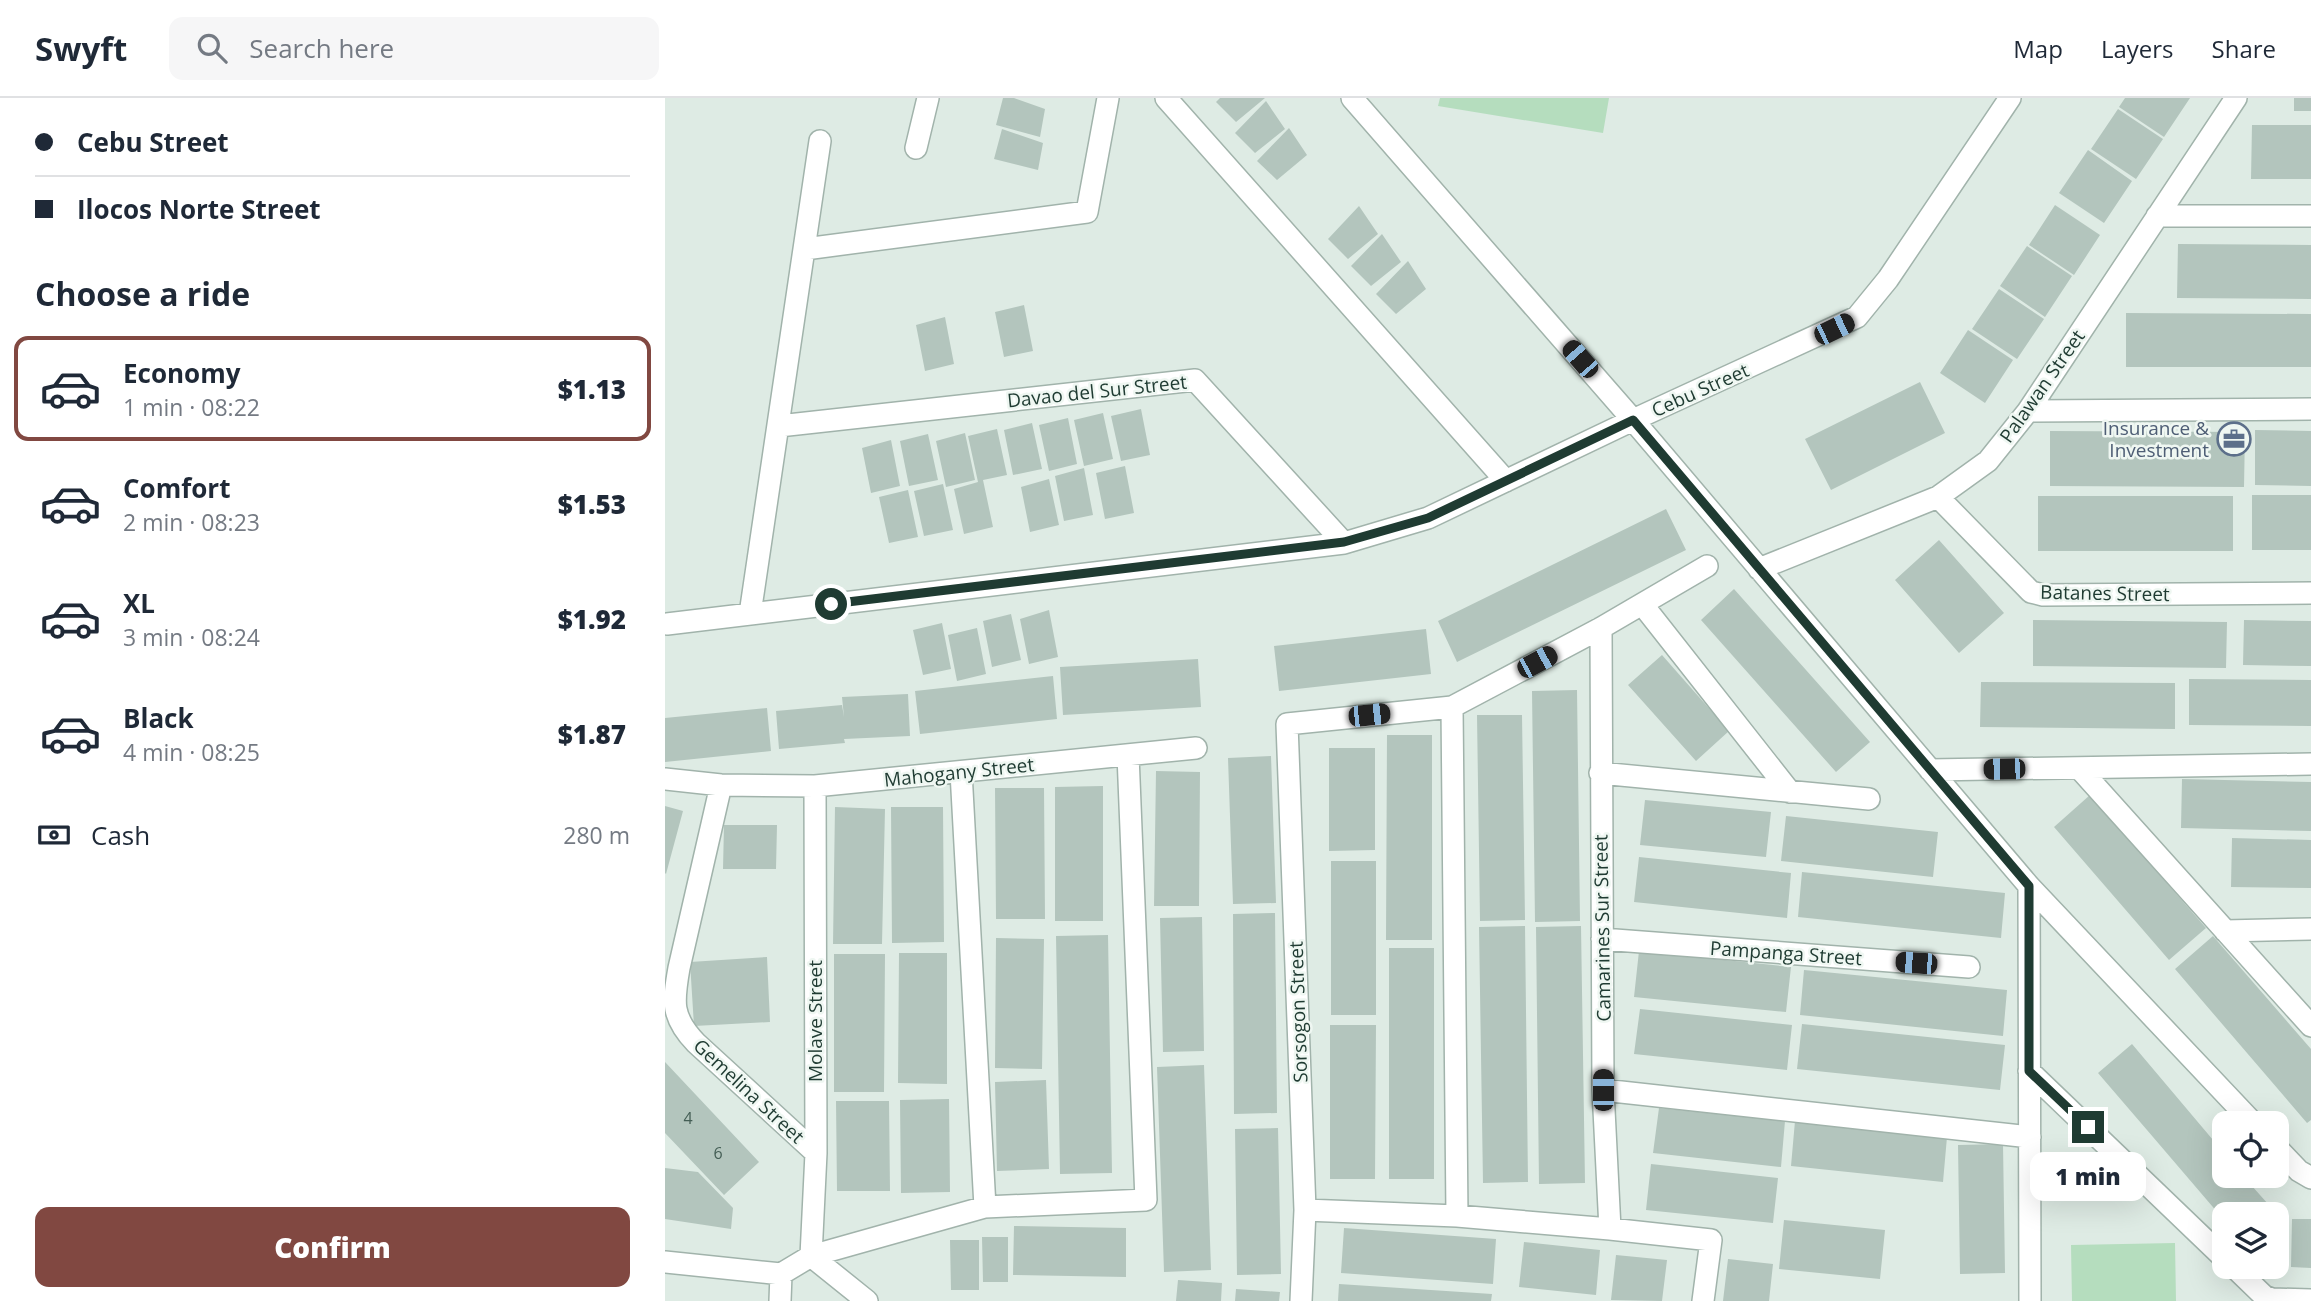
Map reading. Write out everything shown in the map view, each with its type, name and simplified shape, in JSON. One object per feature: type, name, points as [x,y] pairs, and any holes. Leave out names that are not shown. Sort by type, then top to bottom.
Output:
[{"type":"street","points":[[916,148],[928,98]]},
{"type":"street","points":[[804,249],[1087,212],[1108,98]]},
{"type":"street","points":[[1166,98],[1506,481]]},
{"type":"street","points":[[1352,98],[1633,420],[2029,886],[2242,1111]]},
{"type":"street","name":"Cebu Street","points":[[667,624],[1344,542],[1428,518],[1857,317],[1888,279],[2010,98]]},
{"type":"street","name":"Palawan Street","points":[[1759,569],[1938,497],[1988,461],[2028,411],[2236,98]]},
{"type":"street","points":[[750,614],[820,141]]},
{"type":"street","points":[[2157,216],[2311,216]]},
{"type":"street","name":"Davao del Sur Street","points":[[779,426],[1195,380],[1344,542]]},
{"type":"street","points":[[2028,411],[2311,409]]},
{"type":"street","name":"Batanes Street","points":[[1938,497],[2031,592],[2043,595],[2311,593]]},
{"type":"street","points":[[1457,1216],[1452,707],[1601,628],[1707,566]]},
{"type":"street","points":[[1642,604],[1790,792]]},
{"type":"street","name":"Camarines Sur Street","points":[[1601,628],[1603,1090],[1610,1228]]},
{"type":"street","name":"Sorsogon Street","points":[[1301,1301],[1305,1209],[1287,724],[1452,707]]},
{"type":"street","name":"Mahogany Street","points":[[665,779],[721,785],[815,786],[1196,748]]},
{"type":"street","points":[[665,1262],[781,1274],[811,1256],[985,1207],[1146,1200],[1128,755]]},
{"type":"street","points":[[1930,770],[2311,764]]},
{"type":"street","points":[[2079,768],[2311,1027]]},
{"type":"street","points":[[961,772],[985,1207]]},
{"type":"street","points":[[1600,773],[1869,799]]},
{"type":"street","name":"Gemelina Street","points":[[721,785],[679,968],[674,993],[675,1014],[685,1031],[697,1043],[816,1153]]},
{"type":"street","name":"Molave Street","points":[[811,1256],[816,1153],[815,786]]},
{"type":"street","points":[[2029,886],[2030,1301]]},
{"type":"street","points":[[2225,931],[2311,929]]},
{"type":"street","name":"Pampanga Street","points":[[1602,939],[1969,967]]},
{"type":"street","points":[[2029,1071],[2212,1246]]},
{"type":"street","points":[[1603,1090],[2030,1137]]},
{"type":"street","points":[[2289,1161],[2311,1178]]},
{"type":"street","points":[[1305,1209],[1457,1216],[1610,1228],[1710,1240],[1703,1301]]},
{"type":"street","points":[[811,1256],[867,1301]]},
{"type":"street","points":[[780,1301],[781,1274]]},
{"type":"street","points":[[2246,1279],[2264,1296],[2272,1299],[2311,1300]]},
{"type":"green space","points":[[1440,98],[1609,98],[1603,133],[1438,106]]},
{"type":"green space","points":[[2175,1243],[2176,1301],[2072,1301],[2071,1245]]},
{"type":"building","points":[[1003,98],[1014,98],[1045,109],[1040,137],[996,125]]},
{"type":"building","points":[[1220,98],[1265,98],[1236,122],[1216,102]]},
{"type":"building","points":[[2125,98],[2190,98],[2164,137],[2119,107]]},
{"type":"building","points":[[2294,98],[2311,98],[2311,111],[2294,111]]},
{"type":"building","points":[[1266,101],[1285,129],[1255,153],[1235,133]]},
{"type":"building","points":[[2118,109],[2163,139],[2136,179],[2091,149]]},
{"type":"building","points":[[2252,125],[2311,125],[2311,179],[2251,179]]},
{"type":"building","points":[[1289,128],[1307,155],[1277,180],[1257,161]]},
{"type":"building","points":[[1002,129],[1043,143],[1038,170],[994,159]]},
{"type":"building","points":[[2088,150],[2132,181],[2104,223],[2059,193]]},
{"type":"building","points":[[2055,205],[2100,235],[2074,275],[2029,245]]},
{"type":"building","points":[[1359,206],[1378,234],[1348,259],[1328,239]]},
{"type":"building","points":[[1382,234],[1401,262],[1371,286],[1351,266]]},
{"type":"building","points":[[2178,244],[2311,245],[2311,299],[2177,298]]},
{"type":"building","points":[[2027,246],[2072,276],[2045,317],[2000,286]]},
{"type":"building","points":[[1408,261],[1426,289],[1396,314],[1376,294]]},
{"type":"building","points":[[1999,289],[2044,319],[2017,359],[1972,329]]},
{"type":"building","points":[[1024,305],[1033,351],[1004,357],[995,312]]},
{"type":"building","points":[[2126,313],[2311,314],[2311,367],[2126,367]]},
{"type":"building","points":[[945,317],[954,364],[925,371],[916,325]]},
{"type":"building","points":[[1968,330],[2013,360],[1985,403],[1940,373]]},
{"type":"building","points":[[1920,382],[1945,433],[1831,490],[1805,439]]},
{"type":"building","points":[[1141,409],[1150,455],[1121,461],[1111,416]]},
{"type":"building","points":[[1103,413],[1113,459],[1084,466],[1074,420]]},
{"type":"building","points":[[1068,418],[1077,464],[1049,471],[1039,425]]},
{"type":"building","points":[[1032,423],[1042,469],[1013,475],[1004,430]]},
{"type":"building","points":[[997,429],[1007,475],[983,480],[993,527],[964,534],[954,489],[978,482],[968,436]]},
{"type":"building","points":[[2255,430],[2311,431],[2311,486],[2255,485]]},
{"type":"building","points":[[2050,431],[2245,432],[2244,487],[2050,486]]},
{"type":"building","points":[[965,433],[975,480],[946,487],[936,441]]},
{"type":"building","points":[[928,434],[938,480],[909,486],[900,441]]},
{"type":"building","points":[[891,440],[900,486],[871,493],[862,448]]},
{"type":"building","points":[[1125,466],[1134,513],[1105,519],[1096,473]]},
{"type":"building","points":[[1084,468],[1093,515],[1064,521],[1055,476]]},
{"type":"building","points":[[1049,479],[1059,525],[1030,532],[1021,487]]},
{"type":"building","points":[[943,484],[953,530],[924,536],[914,491]]},
{"type":"building","points":[[908,490],[918,537],[889,543],[879,497]]},
{"type":"building","points":[[2252,495],[2311,495],[2311,550],[2252,550]]},
{"type":"building","points":[[2038,496],[2233,496],[2233,551],[2038,551]]},
{"type":"building","points":[[1666,509],[1686,550],[1457,662],[1438,621]]},
{"type":"building","points":[[1939,540],[2004,613],[1959,653],[1895,580]]},
{"type":"building","points":[[1734,589],[1870,742],[1836,772],[1701,620]]},
{"type":"building","points":[[1049,610],[1058,657],[1029,664],[1020,619]]},
{"type":"building","points":[[1011,614],[1021,660],[992,667],[983,621]]},
{"type":"building","points":[[2033,620],[2227,622],[2226,668],[2033,666]]},
{"type":"building","points":[[2244,620],[2311,621],[2311,666],[2243,665]]},
{"type":"building","points":[[942,623],[951,669],[923,675],[913,630]]},
{"type":"building","points":[[977,628],[986,674],[957,681],[948,635]]},
{"type":"building","points":[[1426,629],[1431,674],[1279,691],[1274,646]]},
{"type":"building","points":[[1662,655],[1729,731],[1696,761],[1628,685]]},
{"type":"building","points":[[1198,659],[1201,707],[1063,715],[1060,667]]},
{"type":"building","points":[[1053,676],[1057,719],[920,734],[915,691]]},
{"type":"building","points":[[2189,679],[2311,680],[2311,726],[2189,725]]},
{"type":"building","points":[[1981,682],[2175,683],[2175,729],[1980,727]]},
{"type":"building","points":[[1577,690],[1580,921],[1535,922],[1532,691]]},
{"type":"building","points":[[908,694],[910,736],[844,739],[845,743],[779,749],[776,711],[842,705],[844,717],[842,697]]},
{"type":"building","points":[[767,708],[771,751],[665,762],[665,718]]},
{"type":"building","points":[[1477,715],[1522,715],[1525,920],[1480,921]]},
{"type":"building","points":[[1387,735],[1432,735],[1432,940],[1386,940]]},
{"type":"building","points":[[1329,748],[1375,748],[1375,850],[1329,851]]},
{"type":"building","points":[[1271,756],[1276,903],[1233,904],[1228,758]]},
{"type":"building","points":[[1156,771],[1200,772],[1199,906],[1154,906]]},
{"type":"building","points":[[2182,779],[2311,782],[2311,831],[2181,828]]},
{"type":"building","points":[[1103,786],[1103,921],[1055,921],[1055,787]]},
{"type":"building","points":[[995,788],[1044,788],[1045,919],[996,919]]},
{"type":"building","points":[[2090,795],[2206,928],[2169,960],[2054,827]]},
{"type":"building","points":[[1645,800],[1771,812],[1766,857],[1640,845]]},
{"type":"building","points":[[665,806],[683,811],[666,874],[665,873]]},
{"type":"building","points":[[835,807],[885,809],[882,944],[833,944]]},
{"type":"building","points":[[891,807],[943,807],[944,942],[892,943]]},
{"type":"building","points":[[1786,816],[1938,832],[1933,877],[1781,861]]},
{"type":"building","points":[[724,825],[777,825],[776,869],[723,869]]},
{"type":"building","points":[[2232,838],[2311,840],[2311,888],[2231,887]]},
{"type":"building","points":[[1639,857],[1791,873],[1787,918],[1634,902]]},
{"type":"building","points":[[1331,861],[1376,861],[1376,1015],[1331,1015]]},
{"type":"building","points":[[1802,872],[2005,893],[2001,938],[1798,917]]},
{"type":"building","points":[[1275,913],[1277,1113],[1234,1114],[1233,914]]},
{"type":"building","points":[[1202,917],[1204,1051],[1163,1052],[1160,918]]},
{"type":"building","points":[[1525,926],[1528,1182],[1483,1183],[1479,927]]},
{"type":"building","points":[[1581,926],[1585,1183],[1539,1184],[1536,927]]},
{"type":"building","points":[[1108,935],[1112,1173],[1060,1174],[1056,936]]},
{"type":"building","points":[[2213,936],[2311,1049],[2311,1120],[2307,1123],[2175,969]]},
{"type":"building","points":[[996,938],[1044,939],[1042,1069],[995,1068]]},
{"type":"building","points":[[1389,948],[1434,948],[1434,1179],[1389,1179]]},
{"type":"building","points":[[1639,951],[1791,967],[1786,1012],[1634,997]]},
{"type":"building","points":[[899,953],[947,953],[947,1084],[898,1083]]},
{"type":"building","points":[[834,954],[885,954],[884,1092],[834,1092]]},
{"type":"building","points":[[767,957],[770,1022],[694,1026],[690,962]]},
{"type":"building","points":[[1804,970],[2007,990],[2003,1036],[1800,1015]]},
{"type":"building","points":[[1640,1009],[1792,1025],[1787,1070],[1634,1054]]},
{"type":"building","points":[[1802,1024],[2005,1045],[2000,1090],[1797,1069]]},
{"type":"building","points":[[1330,1025],[1376,1025],[1375,1179],[1330,1179]]},
{"type":"building","points":[[2132,1044],[2212,1139],[2212,1188],[2254,1188],[2266,1202],[2212,1202],[2212,1206],[2098,1073]]},
{"type":"building","points":[[665,1062],[759,1162],[724,1195],[665,1133]]},
{"type":"building","points":[[1204,1065],[1211,1270],[1164,1272],[1157,1067]]},
{"type":"building","points":[[1046,1080],[1049,1169],[997,1171],[995,1082]]},
{"type":"building","points":[[949,1099],[950,1192],[901,1193],[900,1100]]},
{"type":"building","points":[[836,1101],[889,1101],[890,1191],[837,1191]]},
{"type":"building","points":[[1659,1108],[1785,1121],[1781,1167],[1653,1153]]},
{"type":"building","points":[[1795,1121],[1947,1137],[1943,1182],[1791,1166]]},
{"type":"building","points":[[1278,1128],[1281,1274],[1237,1275],[1235,1129]]},
{"type":"building","points":[[2003,1144],[2005,1273],[1960,1274],[1958,1145]]},
{"type":"building","points":[[1651,1164],[1778,1178],[1773,1223],[1646,1210]]},
{"type":"building","points":[[665,1168],[698,1172],[733,1208],[731,1229],[665,1219]]},
{"type":"building","points":[[2292,1219],[2311,1219],[2311,1268],[2291,1267]]},
{"type":"building","points":[[1784,1220],[1885,1230],[1880,1279],[1779,1269]]},
{"type":"building","points":[[1014,1226],[1126,1228],[1126,1277],[1013,1275]]},
{"type":"building","points":[[1344,1228],[1496,1239],[1493,1284],[1341,1273]]},
{"type":"building","points":[[982,1237],[1008,1237],[1008,1282],[983,1282]]},
{"type":"building","points":[[950,1240],[979,1240],[979,1290],[951,1290]]},
{"type":"building","points":[[1524,1242],[1600,1250],[1596,1295],[1519,1287]]},
{"type":"building","points":[[1616,1255],[1667,1260],[1662,1301],[1611,1300]]},
{"type":"building","points":[[1728,1259],[1773,1264],[1769,1301],[1723,1301]]},
{"type":"building","points":[[1178,1280],[1222,1283],[1221,1301],[1176,1301]]},
{"type":"building","points":[[1339,1284],[1492,1294],[1491,1301],[1338,1301]]},
{"type":"building","points":[[1236,1289],[1280,1292],[1279,1301],[1235,1301]]},
{"type":"place","name":"Insurance & Investment","points":[[2234,439]]},
{"type":"route","points":[[831,604],[1344,542],[1428,518],[1633,420],[2029,886],[2029,1071],[2088,1127]]}]
